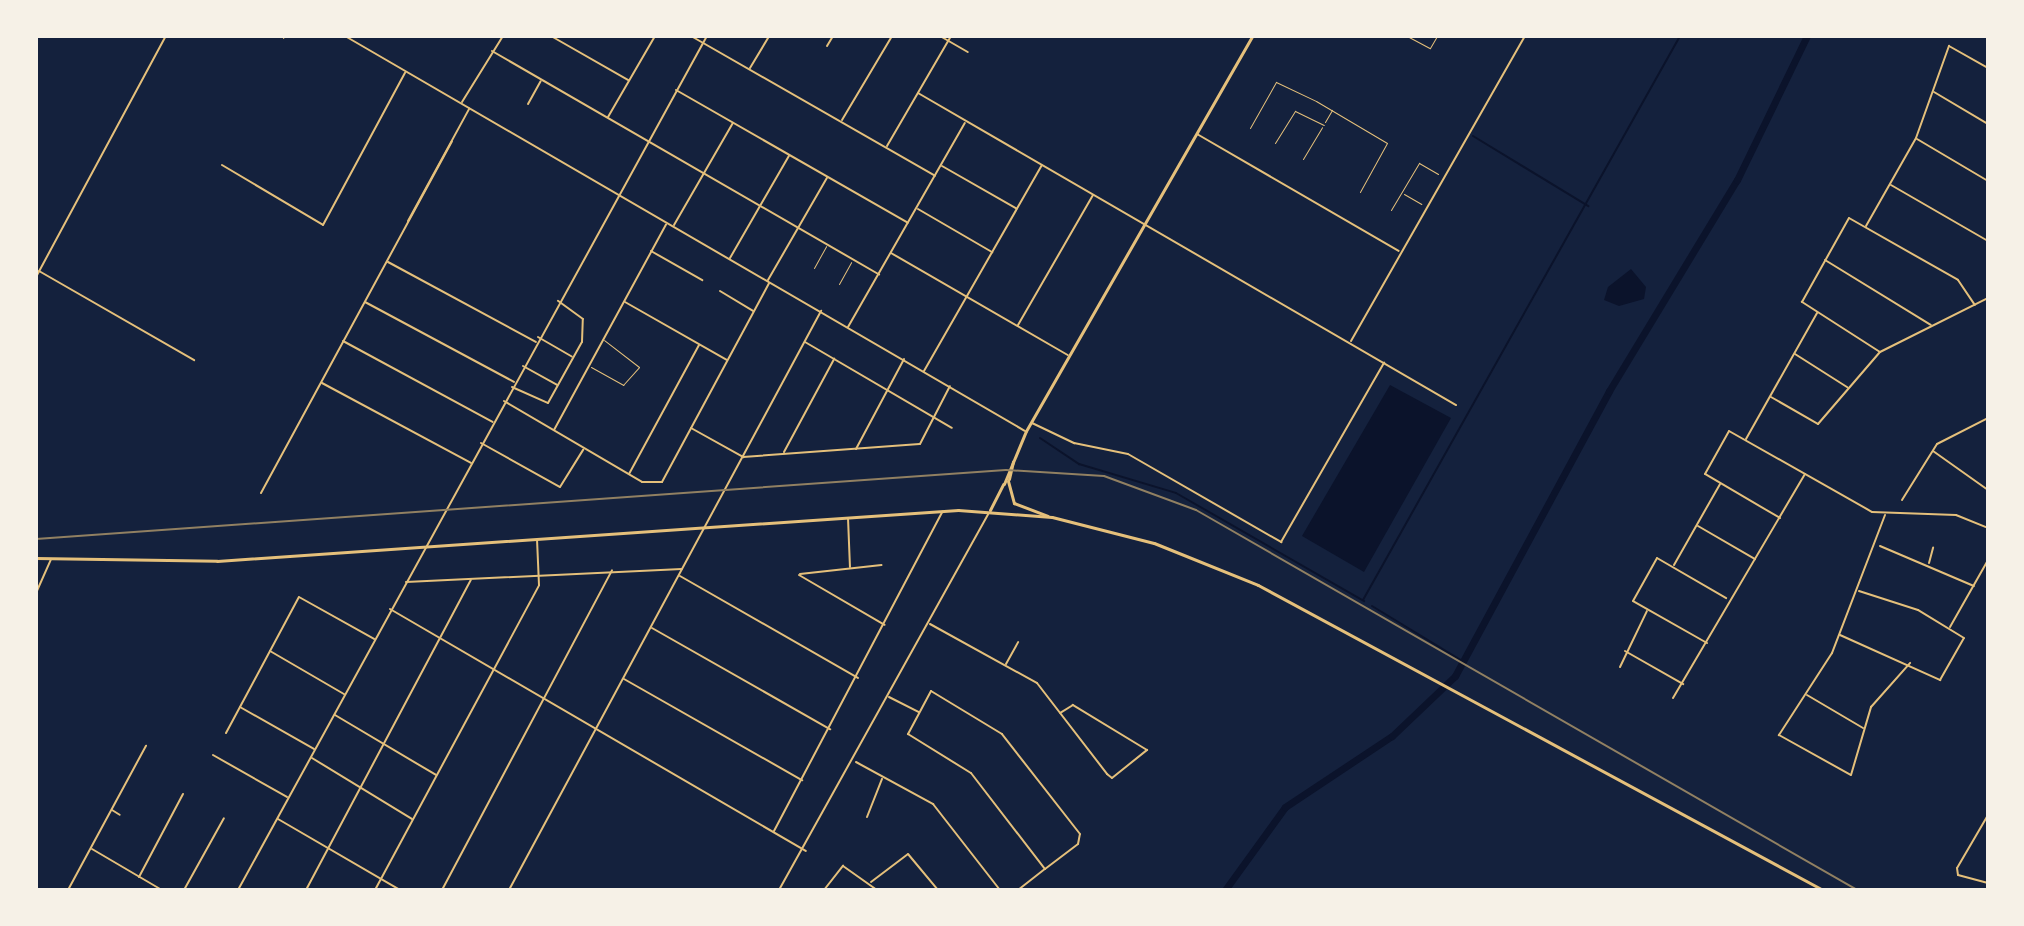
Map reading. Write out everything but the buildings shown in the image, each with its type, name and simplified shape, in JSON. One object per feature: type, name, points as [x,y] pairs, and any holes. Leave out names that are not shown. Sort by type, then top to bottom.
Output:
[{"type":"main road","points":[[990,511],[1006,483],[1026,431],[1252,36]]},
{"type":"main road","points":[[1006,483],[1014,503],[1214,564],[1823,890]]},
{"type":"main road","points":[[36,558],[184,563],[942,511],[990,511],[1052,517]]},
{"type":"street","points":[[36,277],[166,36]]},
{"type":"street","points":[[345,36],[1026,431]]},
{"type":"street","points":[[355,42],[359,36]]},
{"type":"street","points":[[551,36],[629,81]]},
{"type":"street","points":[[607,118],[655,36]]},
{"type":"street","points":[[691,36],[935,176]]},
{"type":"street","points":[[238,890],[617,193],[707,36]]},
{"type":"street","points":[[749,69],[769,36]]},
{"type":"street","points":[[827,46],[833,36]]},
{"type":"street","points":[[841,121],[892,36]]},
{"type":"street","points":[[940,36],[968,52]]},
{"type":"street","points":[[887,148],[951,36]]},
{"type":"street","points":[[1351,342],[1525,36]]},
{"type":"street","points":[[461,103],[499,37]]},
{"type":"street","points":[[1865,227],[1916,138],[1949,46],[1988,68]]},
{"type":"street","points":[[492,51],[879,274]]},
{"type":"street","points":[[222,165],[323,225],[406,72]]},
{"type":"street","points":[[528,104],[542,80]]},
{"type":"street","points":[[676,90],[908,223]]},
{"type":"street","points":[[1932,91],[1988,124]]},
{"type":"street","points":[[918,93],[1456,405]]},
{"type":"street","points":[[261,493],[470,108]]},
{"type":"street","points":[[848,327],[967,121]]},
{"type":"street","points":[[673,226],[733,123]]},
{"type":"street","points":[[1196,134],[1401,253]]},
{"type":"street","points":[[1916,138],[1988,181]]},
{"type":"street","points":[[729,259],[789,155]]},
{"type":"street","points":[[941,165],[1017,209]]},
{"type":"street","points":[[924,371],[1042,165]]},
{"type":"street","points":[[504,401],[629,474],[655,483],[691,428],[827,177]]},
{"type":"street","points":[[1890,184],[1988,241]]},
{"type":"street","points":[[1017,326],[1093,194]]},
{"type":"street","points":[[917,208],[992,252]]},
{"type":"street","points":[[1880,352],[1802,302],[1849,218],[1958,280],[1975,305]]},
{"type":"street","points":[[554,431],[667,222]]},
{"type":"street","points":[[651,251],[702,280]]},
{"type":"street","points":[[891,253],[1069,355]]},
{"type":"street","points":[[1825,260],[1931,327]]},
{"type":"street","points":[[387,261],[536,342]]},
{"type":"street","points":[[39,271],[194,360]]},
{"type":"street","points":[[720,291],[754,311]]},
{"type":"street","points":[[1771,397],[1818,424],[1880,352],[1988,298]]},
{"type":"street","points":[[512,387],[544,404],[574,358],[585,323],[558,301]]},
{"type":"street","points":[[624,301],[727,360]]},
{"type":"street","points":[[365,302],[514,382]]},
{"type":"street","points":[[509,890],[821,311]]},
{"type":"street","points":[[1745,440],[1818,311]]},
{"type":"street","points":[[538,337],[574,358]]},
{"type":"street","points":[[343,341],[493,422]]},
{"type":"street","points":[[804,341],[952,428]]},
{"type":"street","points":[[629,474],[699,345]]},
{"type":"street","points":[[1794,354],[1847,387]]},
{"type":"street","points":[[783,454],[834,358]]},
{"type":"street","points":[[856,449],[904,359]]},
{"type":"street","points":[[1032,422],[1068,441],[1128,454],[1281,542],[1384,362]]},
{"type":"street","points":[[523,366],[558,386]]},
{"type":"street","points":[[321,382],[471,463]]},
{"type":"street","points":[[691,428],[743,457],[920,444],[950,386]]},
{"type":"street","points":[[1902,500],[1932,451],[1988,418]]},
{"type":"street","points":[[1780,518],[1705,474],[1729,431],[1885,515],[1956,515],[1988,528]]},
{"type":"street","points":[[481,443],[563,486],[584,448]]},
{"type":"street","points":[[1932,451],[1988,490]]},
{"type":"street","points":[[1673,698],[1685,685],[1728,599],[1756,559],[1805,472]]},
{"type":"street","points":[[1673,568],[1721,483]]},
{"type":"street","points":[[774,832],[886,625],[942,511]]},
{"type":"street","points":[[779,890],[806,851],[990,511]]},
{"type":"street","points":[[1885,515],[1879,546],[1839,635],[1779,735],[1851,775],[1871,707],[1898,685],[1910,663]]},
{"type":"street","points":[[848,517],[850,567]]},
{"type":"street","points":[[1697,525],[1756,559]]},
{"type":"street","points":[[375,890],[541,575],[537,539]]},
{"type":"street","points":[[1879,546],[1929,563],[1974,586]]},
{"type":"street","points":[[1929,563],[1933,548]]},
{"type":"street","points":[[36,593],[51,558]]},
{"type":"street","points":[[1708,643],[1633,601],[1657,558],[1728,599]]},
{"type":"street","points":[[1950,628],[1988,560]]},
{"type":"street","points":[[882,565],[799,575],[886,625]]},
{"type":"street","points":[[406,582],[682,569]]},
{"type":"street","points":[[442,890],[612,570]]},
{"type":"street","points":[[679,575],[858,678]]},
{"type":"street","points":[[306,890],[471,580]]},
{"type":"street","points":[[1839,635],[1910,663],[1940,680],[1964,638],[1950,628],[1858,591]]},
{"type":"street","points":[[226,733],[299,597],[374,639]]},
{"type":"street","points":[[390,609],[806,851]]},
{"type":"street","points":[[1620,667],[1625,651],[1648,610]]},
{"type":"street","points":[[929,623],[1037,683],[1060,713],[1112,778],[1147,750],[1073,705],[1060,713]]},
{"type":"street","points":[[651,627],[830,729]]},
{"type":"street","points":[[1006,665],[1018,642]]},
{"type":"street","points":[[270,651],[345,695]]},
{"type":"street","points":[[1625,651],[1685,685]]},
{"type":"street","points":[[623,678],[802,780]]},
{"type":"street","points":[[1018,890],[1045,869],[1081,840],[1002,734],[931,691],[908,734],[971,773],[1045,869]]},
{"type":"street","points":[[1805,694],[1864,729]]},
{"type":"street","points":[[889,697],[919,713]]},
{"type":"street","points":[[240,707],[315,749]]},
{"type":"street","points":[[334,715],[436,775]]},
{"type":"street","points":[[76,890],[69,888],[146,746]]},
{"type":"street","points":[[213,755],[288,797]]},
{"type":"street","points":[[311,757],[413,820]]},
{"type":"street","points":[[855,761],[933,804],[1000,890]]},
{"type":"street","points":[[135,767],[143,770]]},
{"type":"street","points":[[867,817],[883,777]]},
{"type":"street","points":[[139,877],[183,794]]},
{"type":"street","points":[[112,810],[120,815]]},
{"type":"street","points":[[1988,815],[1958,875],[1988,883]]},
{"type":"street","points":[[184,890],[224,818]]},
{"type":"street","points":[[277,818],[400,890]]},
{"type":"street","points":[[1982,826],[1988,828]]},
{"type":"street","points":[[91,848],[162,890]]},
{"type":"street","points":[[871,882],[908,854],[938,890]]},
{"type":"street","points":[[824,890],[843,866],[871,882],[877,890]]},
{"type":"lane","points":[[1407,36],[1430,48],[1437,36]]},
{"type":"lane","points":[[1250,128],[1281,81],[1332,110],[1387,145],[1360,192]]},
{"type":"lane","points":[[1303,159],[1332,110]]},
{"type":"lane","points":[[1275,143],[1295,111],[1324,125]]},
{"type":"lane","points":[[1391,210],[1419,163],[1438,174]]},
{"type":"lane","points":[[1402,192],[1421,204]]},
{"type":"lane","points":[[814,268],[828,244]]},
{"type":"lane","points":[[839,284],[853,259]]},
{"type":"lane","points":[[589,365],[623,385],[639,367],[603,339]]},
{"type":"water","points":[[1631,269],[1646,287],[1644,299],[1619,306],[1604,300],[1608,287]]},
{"type":"water","points":[[1390,385],[1451,418],[1364,572],[1302,536]]},
{"type":"waterway","points":[[1363,600],[1680,36]]},
{"type":"waterway","points":[[1225,890],[1285,807],[1392,736],[1455,676],[1609,391],[1737,180],[1807,36]]},
{"type":"waterway","points":[[1473,136],[1588,206]]},
{"type":"waterway","points":[[1040,438],[1079,464],[1176,493],[1364,601]]},
{"type":"waterway","points":[[1372,606],[1462,661]]},
{"type":"railway","points":[[36,539],[1006,470],[1104,476],[1196,510],[1857,890]]}]
